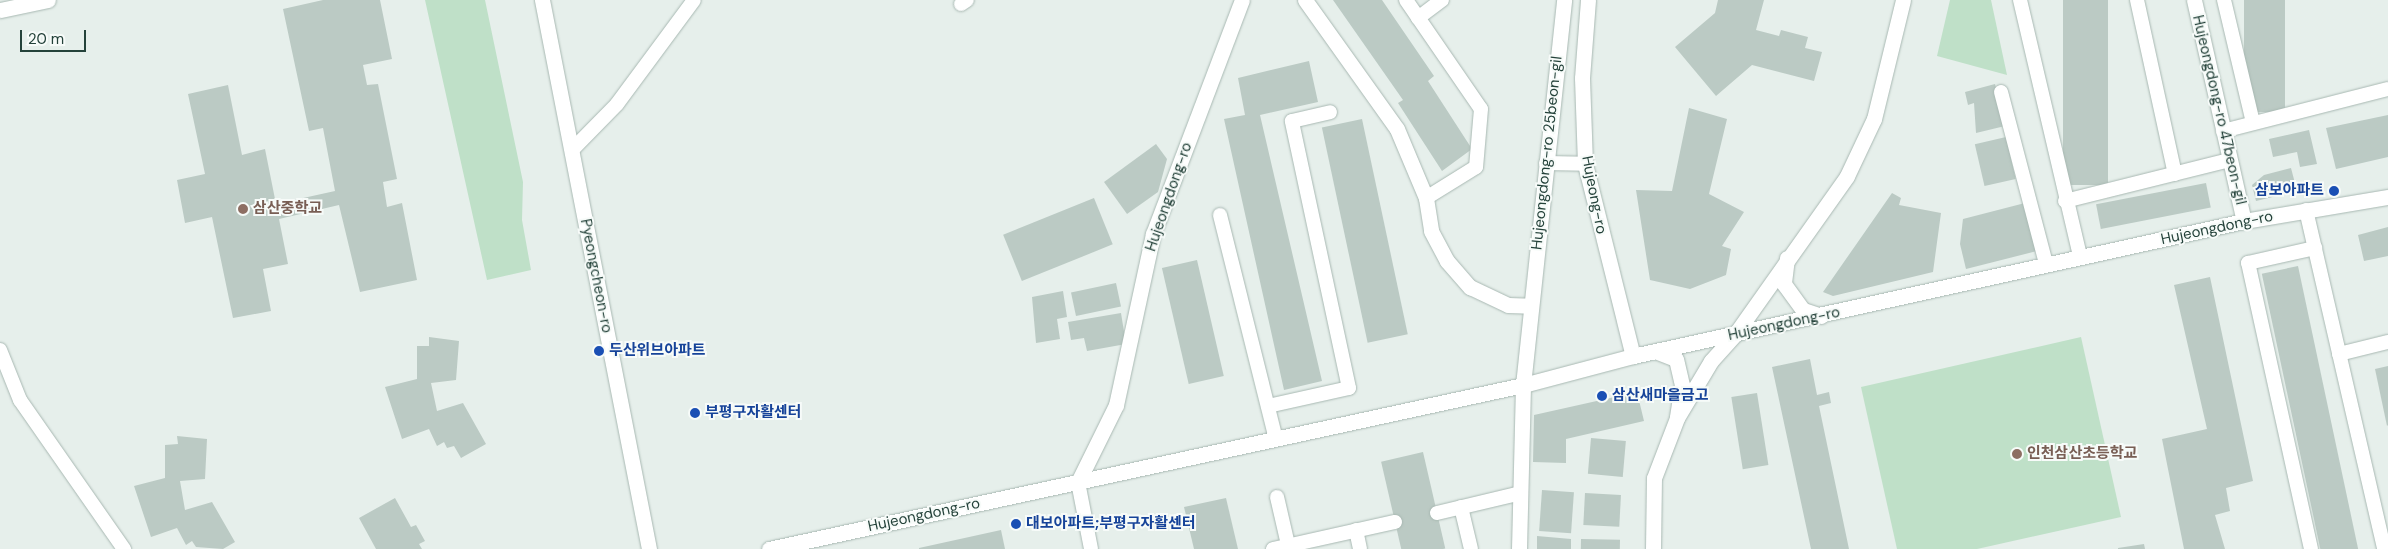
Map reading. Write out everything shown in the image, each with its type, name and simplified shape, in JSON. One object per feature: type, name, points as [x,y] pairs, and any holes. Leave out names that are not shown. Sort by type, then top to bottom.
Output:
[{"type":"street","points":[[0,10],[48,0]]},
{"type":"street","name":"Pyeongcheon-ro","points":[[542,0],[649,549]]},
{"type":"street","name":"Hujeongdong-ro","points":[[1078,482],[1116,405],[1153,234],[1242,0]]},
{"type":"street","points":[[1305,0],[1397,129],[1426,198],[1431,231],[1447,262],[1470,287],[1508,305],[1531,306]]},
{"type":"street","name":"Hujeongdong-ro 25beon-gil","points":[[1523,385],[1564,0]]},
{"type":"street","name":"Hujeong-ro","points":[[1588,0],[1582,78],[1585,164],[1633,356]]},
{"type":"street","points":[[1653,549],[1654,478],[1677,418],[1711,361],[1736,334],[1787,258],[1846,176],[1874,119],[1902,0]]},
{"type":"street","name":"Hujeongdong-ro 47beon-gil","points":[[2194,0],[2244,221]]},
{"type":"street","name":"Hujeongdong-ro","points":[[770,549],[1523,385],[1633,356],[1822,316],[2080,256],[2244,221],[2388,197]]},
{"type":"street","points":[[1787,258],[1784,284],[1803,310],[1822,316]]},
{"type":"street","points":[[1655,351],[1676,359],[1682,384],[1677,418]]},
{"type":"street","points":[[1519,549],[1523,385]]},
{"type":"lane","points":[[572,150],[617,104],[694,0]]},
{"type":"lane","points":[[1406,0],[1481,109],[1476,167],[1426,198]]},
{"type":"lane","points":[[1418,18],[1442,0]]},
{"type":"lane","points":[[2020,0],[2065,201],[2080,256]]},
{"type":"lane","points":[[2138,0],[2175,174]]},
{"type":"lane","points":[[2224,0],[2252,123]]},
{"type":"lane","points":[[2224,131],[2388,89]]},
{"type":"lane","points":[[2001,92],[2046,264]]},
{"type":"lane","points":[[1268,406],[1349,388],[1292,121],[1330,112]]},
{"type":"lane","points":[[2065,201],[2230,160]]},
{"type":"lane","points":[[1546,163],[1585,164]]},
{"type":"lane","points":[[2306,210],[2384,549]]},
{"type":"lane","points":[[1220,214],[1276,439]]},
{"type":"lane","points":[[2311,549],[2248,262],[2315,248]]},
{"type":"lane","points":[[2339,354],[2388,342]]},
{"type":"lane","points":[[0,350],[20,400],[124,549]]},
{"type":"lane","points":[[1078,482],[1091,549]]},
{"type":"lane","points":[[1437,513],[1520,494]]},
{"type":"lane","points":[[1277,497],[1289,547]]},
{"type":"lane","points":[[1461,507],[1471,549]]},
{"type":"lane","points":[[1273,549],[1289,547],[1395,522]]},
{"type":"lane","points":[[1356,530],[1360,549]]},
{"type":"green space","points":[[425,0],[485,0],[523,182],[522,220],[531,270],[487,280]]},
{"type":"green space","points":[[1950,0],[1991,0],[2007,75],[1937,56]]},
{"type":"green space","points":[[2081,337],[2121,517],[1977,549],[1897,549],[1861,387]]},
{"type":"building","points":[[323,0],[380,0],[392,59],[363,65],[367,85],[378,84],[397,179],[383,182],[387,207],[402,203],[417,280],[360,292],[339,205],[279,219],[288,264],[263,269],[271,311],[233,318],[212,217],[185,223],[177,180],[205,174],[188,94],[228,85],[242,155],[265,149],[276,204],[335,191],[323,128],[309,131],[283,9]]},
{"type":"building","points":[[1333,0],[1382,0],[1434,76],[1428,81],[1472,149],[1442,171],[1398,103],[1403,100]]},
{"type":"building","points":[[1718,0],[1764,0],[1756,30],[1779,36],[1781,30],[1808,37],[1805,48],[1822,52],[1814,81],[1752,65],[1716,96],[1675,47],[1715,13]]},
{"type":"building","points":[[2063,0],[2108,0],[2108,185],[2063,185]]},
{"type":"building","points":[[2244,0],[2285,0],[2285,112],[2244,112]]},
{"type":"building","points":[[1309,61],[1318,102],[1260,115],[1322,381],[1284,390],[1224,119],[1245,115],[1238,78]]},
{"type":"building","points":[[1995,84],[2005,126],[1976,133],[1974,103],[1968,105],[1965,92]]},
{"type":"building","points":[[1689,108],[1727,119],[1709,194],[1744,212],[1722,246],[1731,249],[1726,275],[1690,289],[1650,280],[1636,190],[1672,191]]},
{"type":"building","points":[[2388,115],[2388,157],[2336,169],[2326,128]]},
{"type":"building","points":[[1362,119],[1408,334],[1368,343],[1322,128]]},
{"type":"building","points":[[2309,130],[2317,164],[2300,167],[2297,152],[2273,157],[2269,139]]},
{"type":"building","points":[[2006,137],[2016,179],[1984,186],[1975,144]]},
{"type":"building","points":[[1156,144],[1167,159],[1158,192],[1127,214],[1104,182]]},
{"type":"building","points":[[2291,168],[2297,191],[2256,201],[2252,185],[2264,175]]},
{"type":"building","points":[[2206,183],[2211,208],[2101,229],[2096,204]]},
{"type":"building","points":[[1892,193],[1901,198],[1899,205],[1941,213],[1933,272],[1833,296],[1823,292]]},
{"type":"building","points":[[1094,198],[1113,244],[1022,281],[1003,235]]},
{"type":"building","points":[[2025,203],[2037,251],[1966,269],[1960,244],[1963,219]]},
{"type":"building","points":[[2388,227],[2388,256],[2364,261],[2358,235]]},
{"type":"building","points":[[1197,260],[1224,376],[1189,384],[1162,268]]},
{"type":"building","points":[[2298,266],[2358,549],[2320,549],[2262,274]]},
{"type":"building","points":[[2210,277],[2253,481],[2226,488],[2230,511],[2215,515],[2225,549],[2184,549],[2162,439],[2207,429],[2174,285]]},
{"type":"building","points":[[1116,283],[1121,306],[1076,316],[1071,293]]},
{"type":"building","points":[[1063,291],[1067,317],[1057,319],[1060,339],[1036,343],[1032,297]]},
{"type":"building","points":[[1121,313],[1126,344],[1087,351],[1084,338],[1071,340],[1068,322]]},
{"type":"building","points":[[429,337],[459,341],[456,380],[431,383],[437,411],[463,403],[486,444],[461,458],[454,446],[447,448],[444,442],[437,446],[429,429],[402,439],[385,387],[417,379],[417,346],[429,346]]},
{"type":"building","points":[[1810,359],[1817,395],[1829,392],[1831,403],[1819,406],[1849,549],[1811,549],[1772,367]]},
{"type":"building","points":[[2388,366],[2388,425],[2387,426],[2375,369]]},
{"type":"building","points":[[1637,392],[1644,421],[1566,439],[1566,463],[1533,462],[1534,415]]},
{"type":"building","points":[[1757,393],[1768,465],[1743,469],[1731,397]]},
{"type":"building","points":[[177,436],[207,439],[205,479],[180,481],[185,510],[212,502],[235,542],[223,549],[196,547],[192,541],[186,545],[177,528],[151,537],[134,486],[165,478],[165,445],[178,444]]},
{"type":"building","points":[[1591,438],[1626,441],[1623,477],[1588,474]]},
{"type":"building","points":[[1423,452],[1445,548],[1401,549],[1381,462]]},
{"type":"building","points":[[1542,490],[1574,492],[1571,533],[1539,531]]},
{"type":"building","points":[[1585,493],[1621,495],[1619,527],[1583,525]]},
{"type":"building","points":[[395,498],[411,527],[416,525],[425,541],[419,544],[422,549],[376,549],[359,518]]},
{"type":"building","points":[[1226,498],[1238,549],[1194,549],[1184,507]]},
{"type":"building","points":[[1001,530],[1005,549],[919,549],[919,548]]},
{"type":"building","points":[[1537,536],[1571,539],[1571,549],[1537,549]]},
{"type":"building","points":[[1581,539],[1620,540],[1620,549],[1581,549]]},
{"type":"building","points":[[2144,544],[2145,549],[2118,549],[2118,548]]},
{"type":"place","name":"삼보아파트","points":[[2334,191]]},
{"type":"place","name":"삼산중학교","points":[[243,209]]},
{"type":"place","name":"두산위브아파트","points":[[599,351]]},
{"type":"place","name":"삼산새마을금고","points":[[1602,396]]},
{"type":"place","name":"부평구자활센터","points":[[695,413]]},
{"type":"place","name":"인천삼산초등학교","points":[[2017,454]]},
{"type":"place","name":"대보아파트;부평구자활센터","points":[[1016,524]]}]
